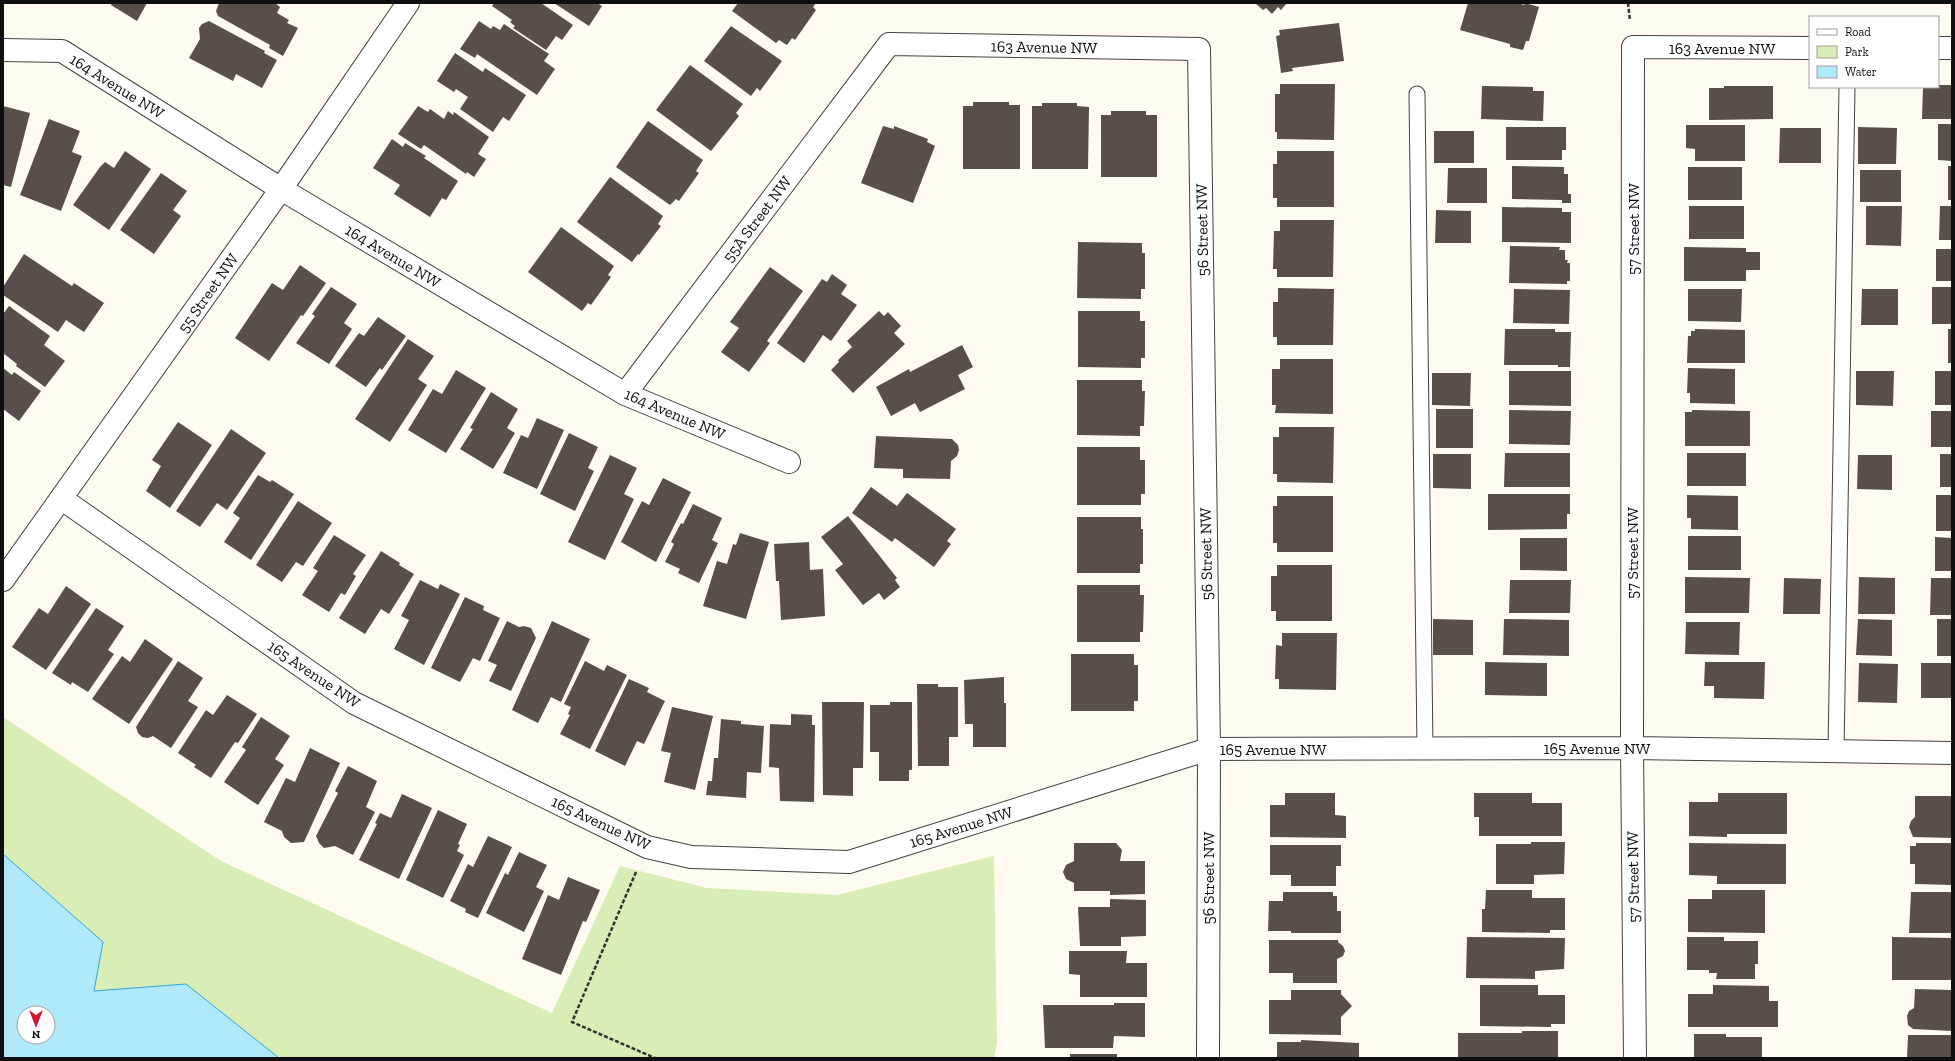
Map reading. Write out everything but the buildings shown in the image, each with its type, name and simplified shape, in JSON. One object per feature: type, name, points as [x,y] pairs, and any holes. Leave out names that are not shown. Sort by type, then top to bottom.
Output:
[{"type":"street","name":"55 Street NW","points":[[3,580],[282,189],[408,3]]},
{"type":"street","name":"163 Avenue NW","points":[[889,44],[1199,49]]},
{"type":"street","name":"55A Street NW","points":[[625,394],[889,44]]},
{"type":"street","name":"163 Avenue NW","points":[[1633,47],[1809,48]]},
{"type":"street","name":"57 Street NW","points":[[1633,47],[1632,748],[1635,1058]]},
{"type":"street","points":[[1939,48],[1952,48]]},
{"type":"street","name":"56 Street NW","points":[[1199,49],[1209,749],[1208,1058]]},
{"type":"street","name":"164 Avenue NW","points":[[3,50],[62,51],[282,189],[625,394],[789,462]]},
{"type":"street","name":"165 Avenue NW","points":[[62,499],[354,703],[647,847],[691,857],[849,862],[1209,749],[1632,748],[1952,753]]},
{"type":"lane","points":[[1836,751],[1847,88]]},
{"type":"lane","points":[[1417,94],[1425,749]]},
{"type":"path","points":[[647,847],[572,1022],[655,1058]]},
{"type":"green space","points":[[3,717],[221,861],[552,1013],[620,866],[707,888],[837,895],[994,856],[997,1042],[994,1058],[3,1058]]},
{"type":"water","points":[[3,854],[103,942],[94,991],[186,984],[279,1058],[3,1058]]}]
